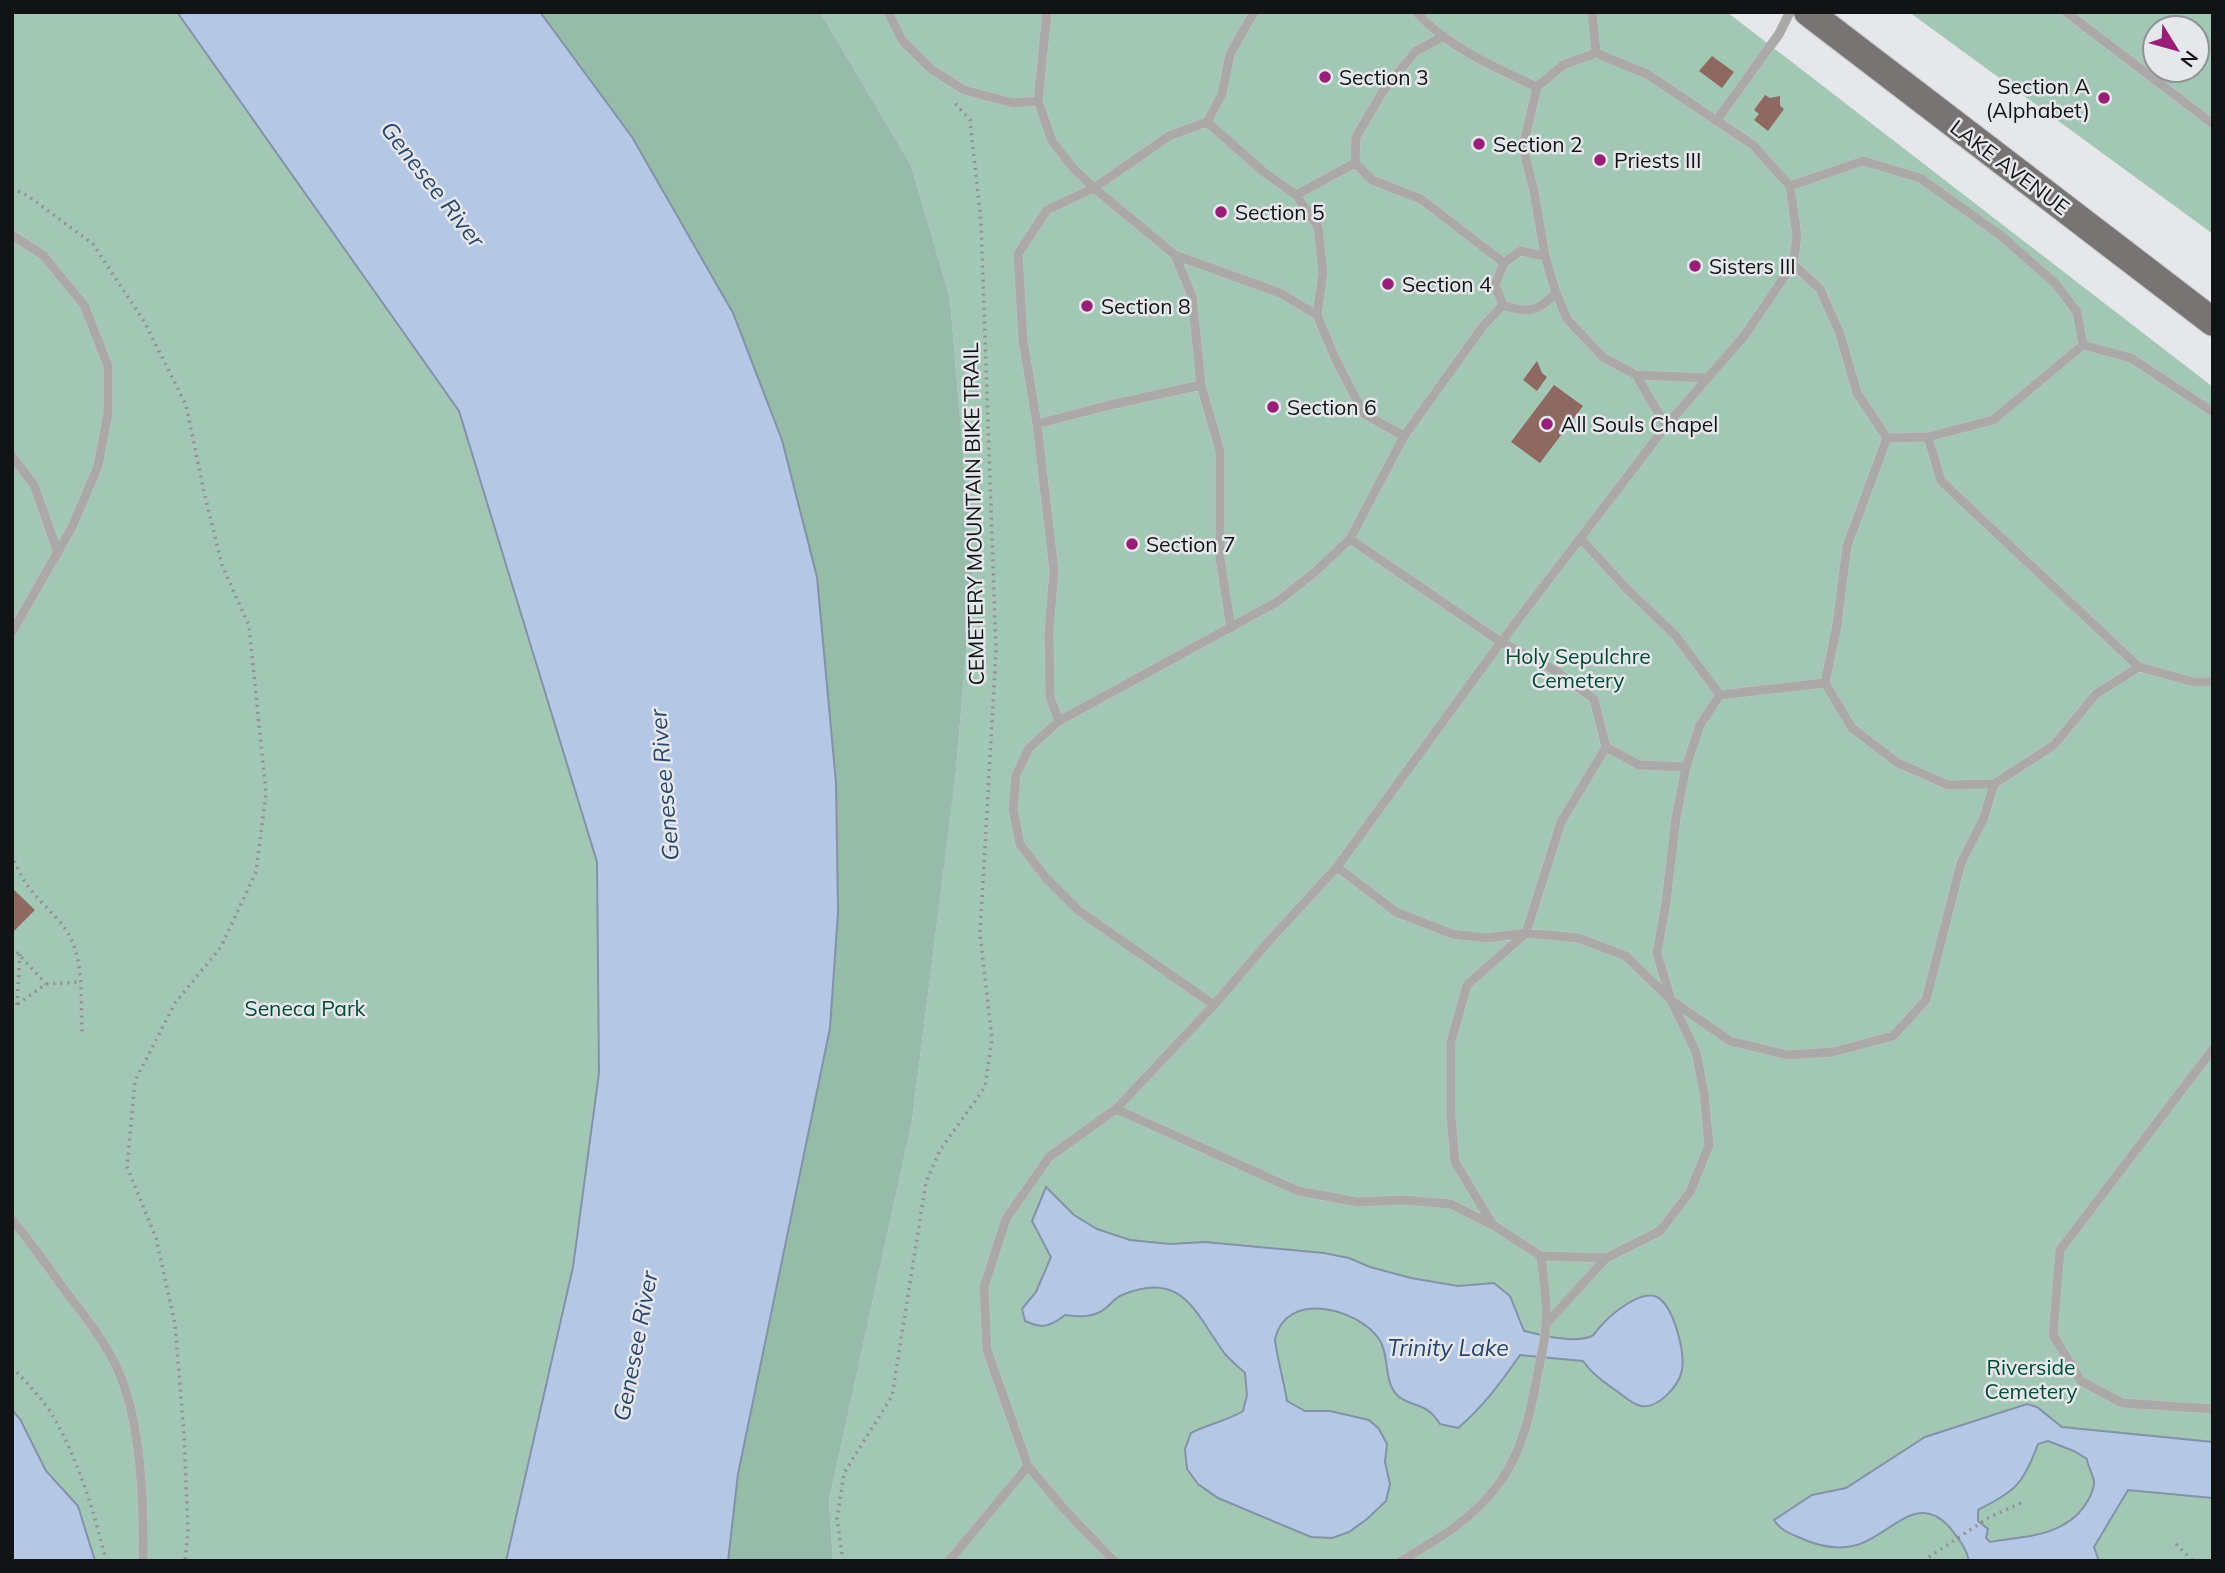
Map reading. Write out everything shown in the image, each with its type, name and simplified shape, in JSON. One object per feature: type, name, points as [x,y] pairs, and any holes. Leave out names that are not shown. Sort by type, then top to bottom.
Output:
[{"type":"main road","name":"LAKE AVENUE","points":[[1808,12],[2213,322]]},
{"type":"lane","points":[[888,12],[902,40],[931,69],[964,90],[1013,103],[1038,101]]},
{"type":"lane","points":[[1047,12],[1038,101],[1052,141],[1073,169],[1175,255],[1280,293],[1317,315]]},
{"type":"lane","points":[[1059,721],[1049,697],[1049,631],[1054,571],[1037,424],[1023,340],[1018,254],[1047,210],[1094,188],[1169,136],[1207,122],[1222,94],[1230,54],[1254,12]]},
{"type":"lane","points":[[1416,12],[1444,36],[1485,64],[1538,88]]},
{"type":"lane","points":[[1592,12],[1596,53]]},
{"type":"lane","points":[[1716,121],[1779,34],[1790,12]]},
{"type":"lane","points":[[2066,12],[2213,124]]},
{"type":"lane","points":[[1444,36],[1416,51],[1383,91],[1356,137],[1355,163],[1372,180],[1422,199],[1504,263]]},
{"type":"lane","points":[[1114,1561],[1064,1509],[1028,1466],[988,1350],[984,1287],[1006,1219],[1049,1157],[1116,1109],[1214,1005],[1337,867],[1501,642],[1666,426],[1745,335],[1793,264],[1797,236],[1790,186],[1753,145],[1647,74],[1596,53],[1563,65],[1538,88],[1523,147],[1545,256],[1567,318],[1603,357],[1636,375],[1707,378]]},
{"type":"lane","points":[[1207,122],[1265,173],[1296,195],[1318,227],[1323,273],[1317,315],[1336,360],[1364,414],[1404,436]]},
{"type":"lane","points":[[1790,186],[1863,162],[1920,178],[2000,235],[2055,283],[2077,312],[2083,345]]},
{"type":"lane","points":[[1296,195],[1355,163]]},
{"type":"lane","points":[[12,235],[43,255],[84,305],[108,366],[108,413],[98,466],[72,527],[12,632]]},
{"type":"lane","points":[[1545,256],[1520,251],[1504,263],[1495,285],[1503,305],[1522,312],[1541,307],[1556,293]]},
{"type":"lane","points":[[1175,255],[1192,296],[1201,385],[1220,451],[1220,558],[1231,628]]},
{"type":"lane","points":[[1793,264],[1820,289],[1840,334],[1857,393],[1887,438]]},
{"type":"lane","points":[[1214,1005],[1079,911],[1046,878],[1020,844],[1013,809],[1016,775],[1029,748],[1059,721],[1277,601],[1315,572],[1350,539],[1404,436],[1483,326],[1503,305]]},
{"type":"lane","points":[[2083,345],[2131,358],[2213,412]]},
{"type":"lane","points":[[1887,438],[1928,437],[1993,420],[2083,345]]},
{"type":"lane","points":[[1636,375],[1666,426]]},
{"type":"lane","points":[[1037,424],[1201,385]]},
{"type":"lane","points":[[1928,437],[1941,481],[2139,667],[2194,682],[2213,682]]},
{"type":"lane","points":[[1887,438],[1847,547],[1837,625],[1825,683],[1852,728],[1898,763],[1948,785],[1994,784],[2054,745],[2096,694],[2139,667]]},
{"type":"lane","points":[[12,456],[34,485],[58,553]]},
{"type":"lane","points":[[1350,539],[1501,642],[1556,671],[1594,699],[1606,747],[1561,822],[1526,933],[1466,985],[1451,1042],[1451,1116],[1455,1162],[1493,1226]]},
{"type":"lane","points":[[1581,539],[1626,588],[1675,635],[1720,695]]},
{"type":"lane","points":[[1546,1324],[1606,1258],[1660,1231],[1690,1192],[1709,1145],[1704,1093],[1696,1052],[1671,1000],[1657,953],[1676,818],[1686,767],[1700,725],[1720,695],[1825,683]]},
{"type":"lane","points":[[1606,747],[1639,765],[1686,767]]},
{"type":"lane","points":[[1337,867],[1395,912],[1452,934],[1487,938],[1526,933],[1578,938],[1626,956],[1671,1000],[1730,1041],[1788,1055],[1833,1052],[1893,1036],[1926,999],[1961,863],[1983,820],[1994,784]]},
{"type":"lane","points":[[2213,1049],[2060,1250],[2053,1335],[2081,1381],[2122,1403],[2213,1409]]},
{"type":"lane","points":[[1116,1109],[1298,1191],[1358,1202],[1404,1200],[1451,1203],[1541,1256],[1606,1258]]},
{"type":"lane","points":[[12,1220],[86,1318],[114,1361],[130,1410],[139,1457],[144,1524],[143,1561]]},
{"type":"lane","points":[[1401,1561],[1478,1510],[1497,1487],[1512,1462],[1524,1431],[1534,1391],[1546,1324],[1541,1256]]},
{"type":"lane","points":[[949,1561],[1028,1466]]},
{"type":"path","name":"CEMETERY MOUNTAIN BIKE TRAIL","points":[[843,1561],[837,1519],[844,1472],[892,1396],[926,1182],[940,1150],[985,1087],[992,1038],[980,935],[996,652],[981,222],[970,120],[953,101]]},
{"type":"path","points":[[12,188],[28,196],[93,244],[145,323],[186,405],[222,565],[249,626],[266,793],[257,872],[221,947],[175,1003],[135,1081],[127,1167],[156,1238],[175,1324],[184,1435],[187,1532],[185,1561]]},
{"type":"path","points":[[12,854],[27,888],[62,925],[81,970],[82,1032]]},
{"type":"path","points":[[12,947],[47,984]]},
{"type":"path","points":[[17,1005],[20,953]]},
{"type":"path","points":[[12,1008],[47,984],[81,982]]},
{"type":"path","points":[[12,1367],[51,1413],[77,1468],[106,1561]]},
{"type":"path","points":[[1923,1561],[1988,1518],[2023,1502]]},
{"type":"path","points":[[2176,1544],[2193,1561]]},
{"type":"green space","name":"Seneca Park","points":[[12,12],[176,12],[459,412],[597,862],[599,1073],[573,1267],[506,1561],[12,1561]]},
{"type":"green space","points":[[540,12],[820,12],[911,165],[950,298],[973,572],[955,781],[912,1121],[829,1501],[833,1561],[727,1561],[738,1474],[838,912],[836,783],[817,577],[782,440],[733,313],[632,137]]},
{"type":"green space","name":"Holy Sepulchre Cemetery","points":[[820,12],[1727,12],[2213,387],[2213,1561],[833,1561],[829,1501],[912,1121],[955,781],[973,572],[950,298],[911,165]]},
{"type":"green space","points":[[1909,12],[2213,12],[2213,234]]},
{"type":"water","name":"Genesee River","points":[[177,12],[540,12],[632,137],[733,313],[782,440],[817,577],[836,783],[838,912],[830,1028],[738,1474],[728,1561],[506,1561],[573,1267],[599,1073],[597,862],[459,411]]},
{"type":"water","name":"Trinity Lake","points":[[1046,1187],[1074,1215],[1097,1229],[1130,1240],[1170,1244],[1205,1242],[1324,1253],[1411,1278],[1458,1286],[1494,1283],[1510,1296],[1524,1331],[1549,1336],[1576,1339],[1592,1336],[1625,1305],[1642,1297],[1657,1297],[1669,1310],[1677,1330],[1682,1352],[1682,1370],[1677,1383],[1667,1395],[1654,1404],[1641,1406],[1603,1381],[1583,1361],[1520,1355],[1484,1403],[1458,1428],[1440,1424],[1426,1409],[1397,1395],[1390,1382],[1382,1345],[1369,1328],[1340,1312],[1307,1309],[1293,1314],[1282,1324],[1275,1339],[1287,1401],[1305,1411],[1330,1411],[1369,1420],[1379,1429],[1387,1444],[1385,1462],[1390,1484],[1386,1501],[1349,1532],[1332,1538],[1311,1537],[1218,1498],[1198,1484],[1187,1469],[1185,1449],[1191,1433],[1243,1411],[1247,1395],[1245,1373],[1225,1354],[1196,1311],[1185,1300],[1174,1292],[1160,1288],[1143,1288],[1120,1296],[1101,1311],[1091,1315],[1065,1315],[1046,1326],[1025,1321],[1022,1309],[1036,1292],[1051,1257],[1032,1221]]},
{"type":"water","points":[[2027,1404],[2037,1407],[2062,1427],[2213,1442],[2212,1498],[2128,1490],[2094,1547],[2099,1561],[1969,1561],[1951,1529],[1939,1518],[1927,1513],[1904,1518],[1869,1540],[1844,1547],[1824,1546],[1805,1540],[1784,1530],[1774,1520],[1812,1495],[1846,1488],[1925,1437]],"holes":[[[2048,1441],[2087,1459],[2094,1482],[2090,1497],[2078,1514],[2048,1532],[1990,1542],[1986,1538],[1988,1529],[1978,1521],[1978,1510],[2017,1485],[2028,1469],[2038,1444]]]},
{"type":"water","points":[[12,1410],[20,1419],[46,1471],[78,1506],[95,1561],[12,1561]]},
{"type":"building","points":[[1712,56],[1734,72],[1722,88],[1699,71]]},
{"type":"building","points":[[1765,95],[1770,98],[1780,96],[1780,106],[1784,109],[1768,131],[1754,120],[1759,114],[1754,110]]},
{"type":"building","points":[[1537,361],[1542,373],[1547,377],[1537,391],[1523,380]]},
{"type":"building","name":"All Souls Chapel","points":[[1554,385],[1583,406],[1540,463],[1511,442]]},
{"type":"building","points":[[12,888],[35,910],[12,933]]},
{"type":"place","name":"Section 3","points":[[1325,77]]},
{"type":"place","name":"Section A (Alphabet)","points":[[2104,98]]},
{"type":"place","name":"Section 2","points":[[1479,144]]},
{"type":"place","name":"Priests III","points":[[1600,160]]},
{"type":"place","name":"Section 5","points":[[1221,212]]},
{"type":"place","name":"Sisters III","points":[[1695,266]]},
{"type":"place","name":"Section 4","points":[[1388,284]]},
{"type":"place","name":"Section 8","points":[[1087,306]]},
{"type":"place","name":"Section 6","points":[[1273,407]]},
{"type":"place","name":"All Souls Chapel","points":[[1547,424]]},
{"type":"place","name":"Section 7","points":[[1132,544]]},
{"type":"park label","name":"Riverside Cemetery","points":[[2031,1379]]}]
